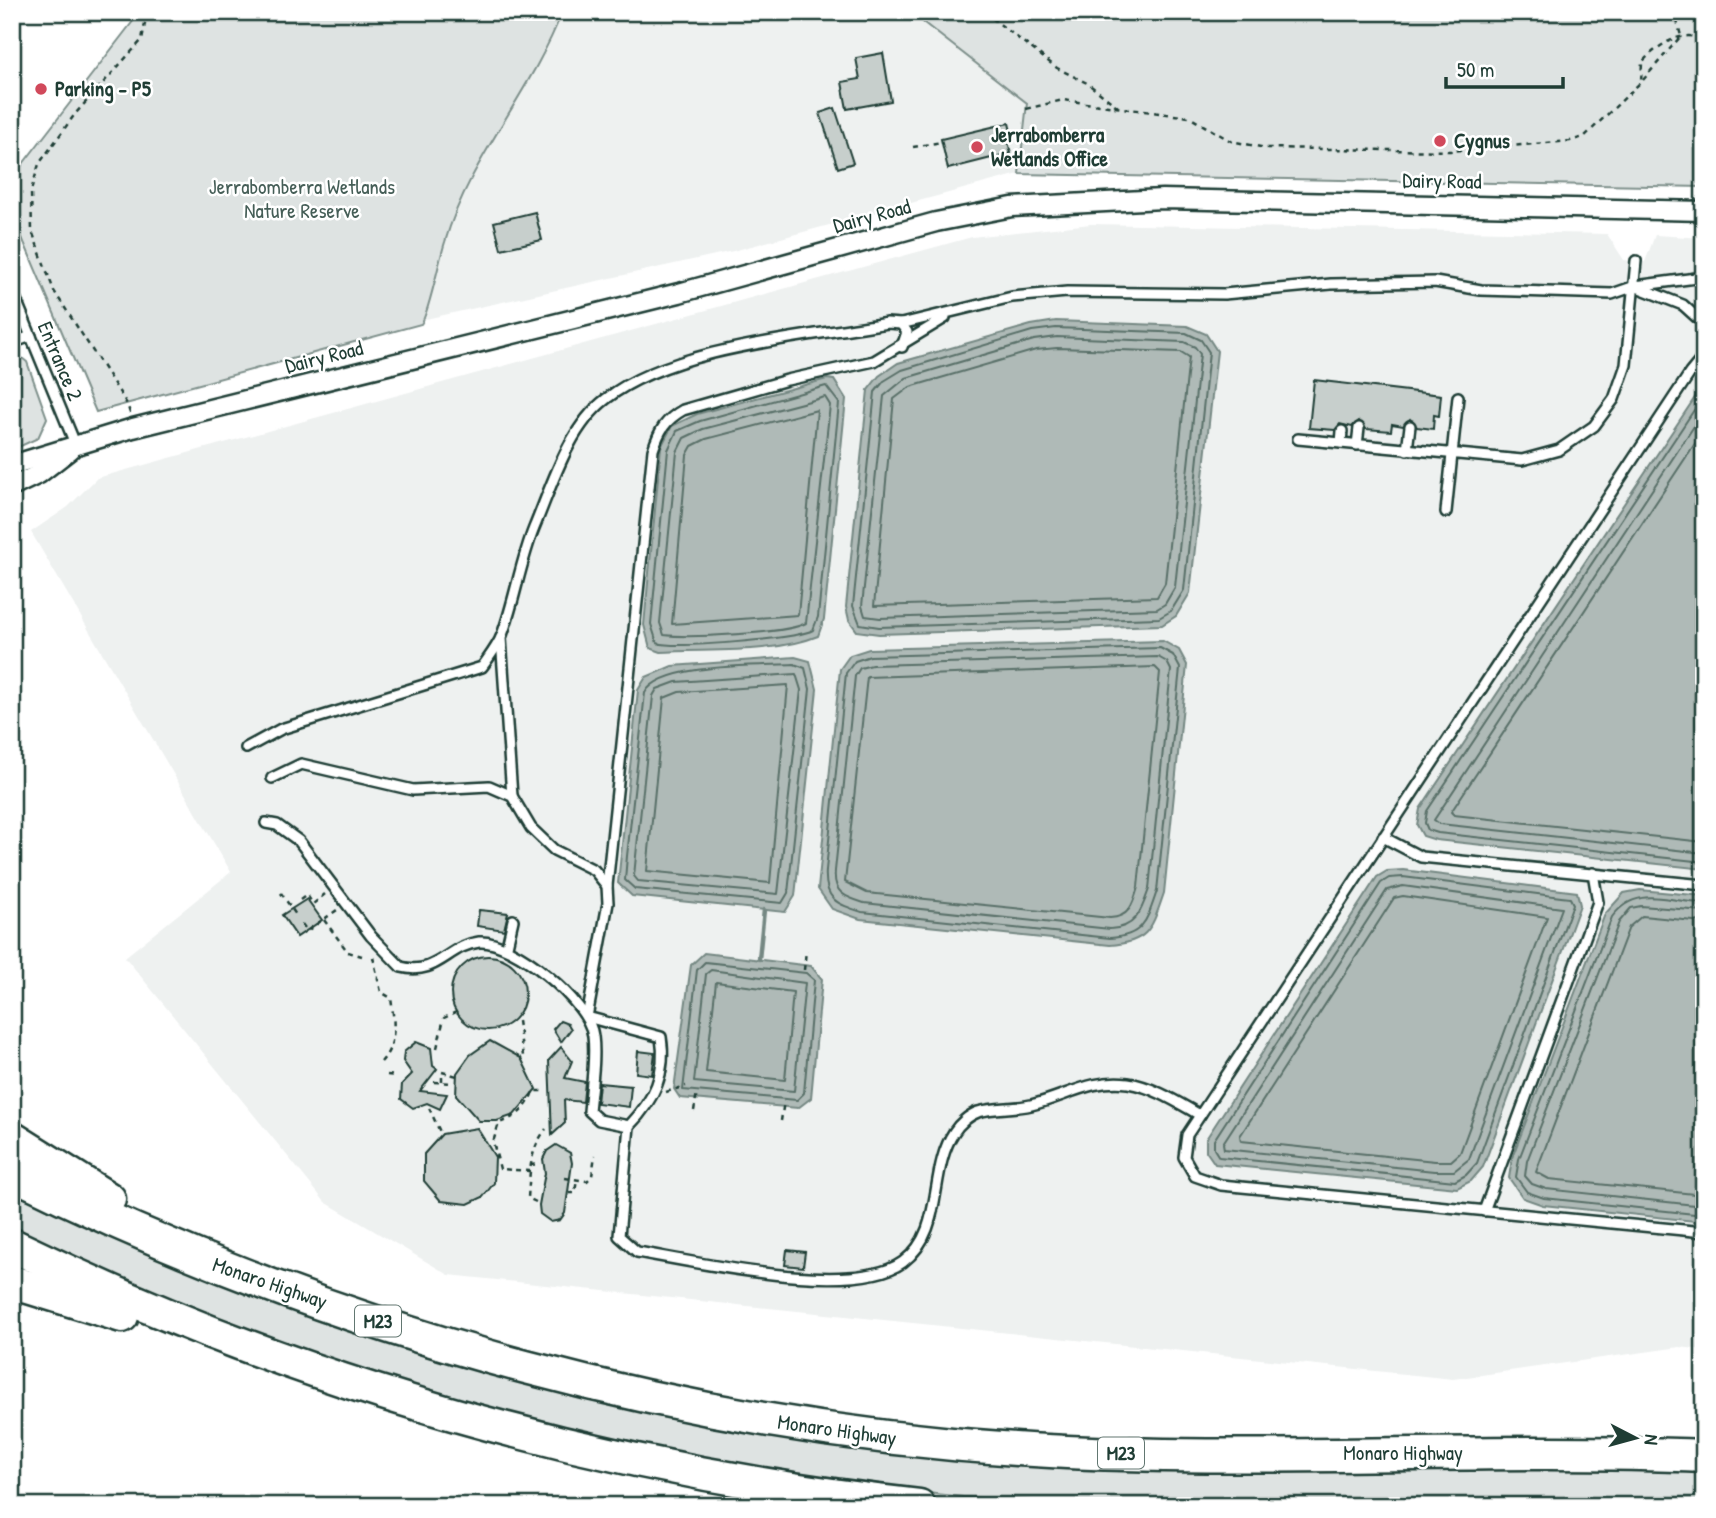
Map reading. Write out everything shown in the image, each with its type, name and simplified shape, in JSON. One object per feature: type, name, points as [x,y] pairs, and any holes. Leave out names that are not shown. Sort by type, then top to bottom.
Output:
[{"type":"highway","points":[[12,1138],[88,1188],[153,1224],[200,1243],[213,1263]]},
{"type":"highway","name":"Monaro Highway","points":[[12,1173],[135,1231],[213,1263],[402,1329],[544,1373],[705,1409],[850,1433],[1069,1452],[1561,1452],[1704,1456]]},
{"type":"highway","points":[[12,1245],[174,1320],[406,1402],[526,1437],[723,1479],[919,1506]]},
{"type":"highway","points":[[12,1282],[144,1323],[174,1320]]},
{"type":"street","name":"Dairy Road","points":[[12,465],[133,428],[679,293],[936,222],[1012,207],[1162,198],[1704,211]]},
{"type":"street","name":"Dairy Road","points":[[12,487],[40,474],[76,446]]},
{"type":"lane","points":[[1298,439],[1522,460],[1559,450],[1594,426],[1614,399],[1626,365],[1636,261]]},
{"type":"lane","points":[[246,748],[281,729],[482,667],[501,637],[526,548],[560,465],[587,420],[606,399],[637,381],[677,365],[742,347],[887,323],[901,324],[952,314],[1012,297],[1067,292],[1224,294],[1331,284],[1435,282],[1481,290],[1612,293],[1635,286],[1704,277]]},
{"type":"lane","points":[[1635,286],[1683,305],[1704,324]]},
{"type":"lane","name":"Entrance 2","points":[[12,290],[76,446]]},
{"type":"lane","points":[[587,1017],[608,903],[607,886],[653,450],[660,430],[669,418],[683,410],[788,380],[874,362],[901,348],[952,314]]},
{"type":"lane","points":[[901,324],[907,332],[901,348]]},
{"type":"lane","points":[[12,343],[31,336]]},
{"type":"lane","points":[[1704,356],[1690,373],[1187,1135],[1184,1157],[1195,1176],[1221,1185],[1704,1232]]},
{"type":"lane","points":[[1446,512],[1458,397]]},
{"type":"lane","points":[[1407,450],[1410,426]]},
{"type":"lane","points":[[1357,445],[1359,428]]},
{"type":"lane","points":[[1340,443],[1342,431]]},
{"type":"lane","points":[[501,637],[512,796],[531,828],[554,850],[594,870],[607,886]]},
{"type":"lane","points":[[272,778],[301,764],[413,790],[489,786],[512,796]]},
{"type":"lane","points":[[266,823],[277,825],[299,841],[371,936],[401,967],[412,970],[427,969],[476,942],[507,946],[523,956],[587,1017],[593,1035],[589,1111],[598,1120],[629,1126]]},
{"type":"lane","points":[[1383,837],[1421,856],[1704,885]]},
{"type":"lane","points":[[1484,1211],[1598,902],[1593,873]]},
{"type":"lane","points":[[507,946],[513,920]]},
{"type":"lane","points":[[587,1017],[661,1037],[664,1056],[660,1082],[641,1113],[629,1126],[619,1236],[637,1252],[757,1271],[856,1278],[880,1273],[902,1263],[917,1248],[929,1227],[952,1133],[977,1113],[1032,1105],[1091,1083],[1126,1083],[1168,1097],[1200,1115]]},
{"type":"path","points":[[133,428],[128,404],[54,291],[32,231],[31,191],[39,164],[75,114],[142,40],[147,12]]},
{"type":"path","points":[[984,12],[1057,68],[1087,83],[1118,107]]},
{"type":"path","points":[[1677,21],[1681,36]]},
{"type":"path","points":[[1026,109],[1063,100],[1189,117],[1231,141],[1266,148],[1440,149],[1570,141],[1584,137],[1641,82],[1681,36]]},
{"type":"path","points":[[1641,82],[1643,62],[1658,46],[1681,36],[1704,40]]},
{"type":"path","points":[[913,147],[942,142]]},
{"type":"path","points":[[300,900],[307,895],[313,904],[334,888]]},
{"type":"path","points":[[281,893],[296,915]]},
{"type":"path","points":[[302,924],[307,931],[332,913]]},
{"type":"path","points":[[324,919],[348,952],[362,956]]},
{"type":"path","points":[[371,936],[382,992],[391,998],[395,1026],[389,1050],[381,1062]]},
{"type":"path","points":[[804,970],[806,950]]},
{"type":"path","points":[[437,1048],[444,1018],[456,1012]]},
{"type":"path","points":[[518,1021],[523,1056]]},
{"type":"path","points":[[442,1082],[442,1072],[457,1076]]},
{"type":"path","points":[[387,1075],[396,1076]]},
{"type":"path","points":[[434,1082],[454,1083]]},
{"type":"path","points":[[667,1091],[686,1086]]},
{"type":"path","points":[[530,1171],[500,1169],[493,1142],[499,1123],[518,1115],[526,1107],[533,1091],[542,1091]]},
{"type":"path","points":[[694,1111],[697,1092]]},
{"type":"path","points":[[781,1121],[784,1101]]},
{"type":"path","points":[[429,1108],[441,1135]]},
{"type":"path","points":[[536,1202],[527,1198],[531,1150],[546,1129]]},
{"type":"path","points":[[565,1178],[587,1181],[592,1176],[595,1155]]},
{"type":"path","points":[[530,1165],[540,1164]]},
{"type":"path","points":[[569,1194],[575,1194],[577,1179]]},
{"type":"shaded area","points":[[562,12],[910,12],[1027,103],[1019,174],[733,251],[426,319],[439,232],[547,49]]},
{"type":"shaded area","points":[[1091,224],[1607,234],[1624,260],[1645,262],[1655,235],[1704,238],[1704,1350],[1680,1347],[1453,1379],[449,1275],[325,1202],[125,957],[231,872],[31,532],[68,507],[97,478],[972,237]]},
{"type":"green space","name":"Jerrabomberra Wetlands Nature Reserve","points":[[125,12],[562,12],[534,70],[469,182],[443,250],[421,324],[96,412],[12,214],[12,178],[134,20]]},
{"type":"green space","points":[[910,12],[1704,12],[1704,187],[1019,174],[1027,103]]},
{"type":"green space","points":[[17,354],[27,362],[47,418],[38,438],[12,450],[12,357]]},
{"type":"green space","points":[[12,1185],[717,1421],[1704,1466],[1704,1506],[1069,1503],[963,1497],[795,1478],[547,1429],[305,1356],[12,1233]]},
{"type":"water","points":[[1056,321],[1187,326],[1206,334],[1217,351],[1190,593],[1176,616],[1162,625],[879,634],[857,631],[849,620],[846,607],[868,390],[879,376],[898,363],[1031,325]]},
{"type":"water","points":[[827,379],[834,380],[846,399],[824,619],[818,636],[782,646],[741,650],[661,652],[650,648],[644,625],[661,447],[672,426],[697,414]]},
{"type":"water","points":[[1704,384],[1704,869],[1436,840],[1423,836],[1417,825],[1420,809]]},
{"type":"water","points":[[1163,641],[1179,650],[1187,665],[1164,893],[1152,924],[1142,936],[1110,945],[860,919],[832,909],[818,889],[840,669],[850,655],[869,649]]},
{"type":"water","points":[[795,657],[810,661],[817,689],[795,896],[785,912],[632,896],[618,883],[638,690],[646,677],[672,666]]},
{"type":"water","points":[[1403,870],[1577,892],[1580,905],[1483,1167],[1471,1181],[1457,1188],[1215,1164],[1206,1151],[1206,1139],[1377,877],[1387,871]]},
{"type":"water","points":[[1640,890],[1704,896],[1704,1222],[1543,1205],[1523,1198],[1509,1178],[1512,1158],[1605,914],[1624,893]]},
{"type":"water","points":[[704,953],[811,966],[822,979],[811,1098],[798,1108],[680,1098],[674,1089],[691,965]]},
{"type":"building","points":[[883,53],[891,101],[847,109],[842,82],[860,79],[856,58]]},
{"type":"building","points":[[835,108],[853,163],[838,168],[820,113]]},
{"type":"building","name":"Jerrabomberra Wetlands Office","points":[[1009,123],[1012,136],[1007,138],[1011,153],[948,169],[941,139]]},
{"type":"building","points":[[535,212],[542,240],[501,249],[494,222]]},
{"type":"building","points":[[1314,380],[1441,395],[1439,416],[1434,415],[1433,429],[1417,427],[1410,419],[1403,426],[1392,424],[1391,431],[1366,429],[1359,421],[1352,427],[1340,424],[1335,430],[1309,428]]},
{"type":"building","points":[[307,899],[322,920],[297,937],[282,915]]},
{"type":"building","points":[[479,910],[508,913],[504,930],[477,926]]},
{"type":"building","points":[[481,956],[495,956],[509,962],[519,972],[525,993],[523,1007],[509,1024],[495,1030],[481,1030],[467,1024],[457,1014],[451,1000],[451,986],[457,972],[467,962]]},
{"type":"building","points":[[560,1021],[568,1024],[571,1029],[561,1042],[553,1029]]},
{"type":"building","points":[[490,1041],[521,1058],[536,1089],[514,1115],[497,1121],[479,1121],[456,1095],[457,1073],[470,1055]]},
{"type":"building","points":[[416,1042],[431,1048],[433,1066],[437,1069],[420,1091],[447,1094],[440,1109],[427,1103],[413,1108],[401,1099],[402,1084],[412,1074],[403,1061],[404,1052]]},
{"type":"building","points":[[561,1047],[572,1061],[565,1078],[585,1082],[583,1102],[564,1100],[565,1123],[552,1135],[549,1060]]},
{"type":"building","points":[[638,1051],[655,1053],[652,1075],[636,1073]]},
{"type":"building","points":[[599,1083],[631,1086],[629,1107],[597,1103]]},
{"type":"building","points":[[477,1128],[495,1157],[494,1183],[483,1197],[468,1204],[441,1201],[424,1181],[424,1154],[442,1134]]},
{"type":"building","points":[[556,1145],[570,1153],[572,1163],[565,1213],[560,1220],[551,1222],[540,1214],[539,1205],[545,1173],[543,1159],[547,1151]]},
{"type":"building","points":[[787,1250],[805,1252],[803,1267],[785,1265]]},
{"type":"waterway","points":[[759,959],[764,910]]},
{"type":"place","name":"Parking - P5","points":[[41,89]]},
{"type":"place","name":"Cygnus","points":[[1440,141]]},
{"type":"place","name":"Jerrabomberra Wetlands Office","points":[[977,147]]}]
